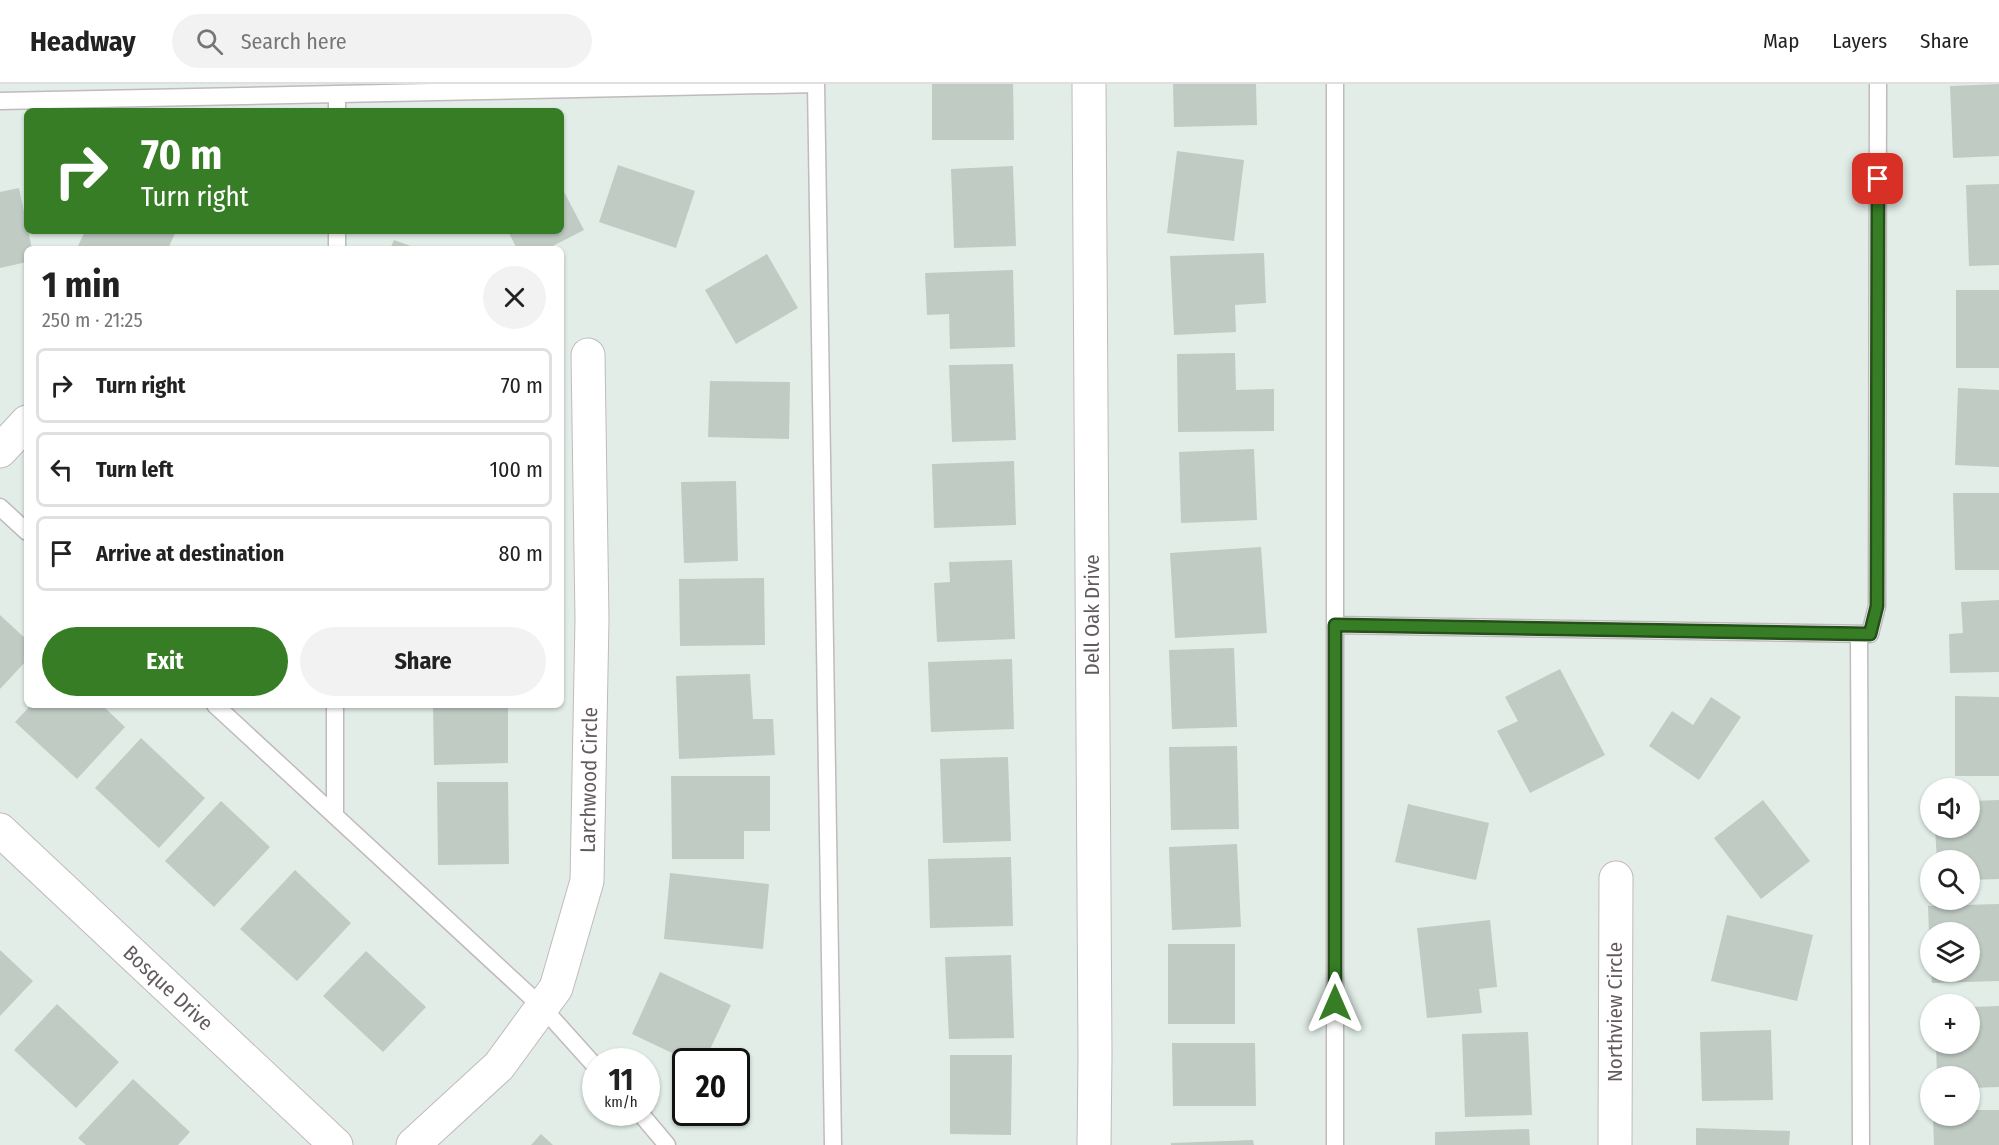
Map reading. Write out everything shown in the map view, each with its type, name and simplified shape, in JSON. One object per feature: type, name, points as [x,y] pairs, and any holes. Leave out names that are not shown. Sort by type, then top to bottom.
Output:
[{"type":"street","name":"Dell Oak Drive","points":[[1089,84],[1094,1145]]},
{"type":"street","name":"Larchwood Circle","points":[[413,1145],[499,1066],[556,988],[588,882],[592,619],[588,355]]},
{"type":"street","points":[[0,451],[24,425]]},
{"type":"street","name":"Bosque Drive","points":[[0,830],[336,1145]]},
{"type":"street","name":"Northview Circle","points":[[1615,1145],[1616,878]]},
{"type":"lane","points":[[0,101],[337,103],[816,84],[832,1145]]},
{"type":"lane","points":[[1335,84],[1335,1145]]},
{"type":"lane","points":[[1335,625],[1870,634],[1877,606],[1878,84]]},
{"type":"lane","points":[[0,507],[24,529]]},
{"type":"lane","points":[[1859,634],[1861,1145]]},
{"type":"lane","points":[[218,708],[542,1007],[582,1051]]},
{"type":"lane","points":[[335,708],[335,816]]},
{"type":"lane","points":[[651,1126],[667,1145]]},
{"type":"building","points":[[932,84],[1013,84],[1014,140],[932,140]]},
{"type":"building","points":[[1173,84],[1256,84],[1257,125],[1174,127]]},
{"type":"building","points":[[1999,84],[1999,156],[1953,158],[1950,86]]},
{"type":"building","points":[[1177,151],[1244,160],[1234,241],[1167,233]]},
{"type":"building","points":[[618,165],[695,191],[676,248],[599,222]]},
{"type":"building","points":[[1013,166],[1016,246],[954,248],[951,169]]},
{"type":"building","points":[[1999,184],[1999,265],[1969,266],[1966,185]]},
{"type":"building","points":[[19,188],[24,211],[24,234],[29,234],[31,246],[24,246],[24,263],[0,268],[0,192]]},
{"type":"building","points":[[564,192],[584,230],[553,246],[516,246],[510,234],[564,234]]},
{"type":"building","points":[[84,234],[175,234],[169,246],[78,246]]},
{"type":"building","points":[[394,240],[411,246],[391,246]]},
{"type":"building","points":[[1264,253],[1266,303],[1235,305],[1236,332],[1174,335],[1170,256]]},
{"type":"building","points":[[767,254],[798,308],[736,344],[705,290]]},
{"type":"building","points":[[1013,270],[1015,347],[950,349],[949,314],[927,315],[925,273]]},
{"type":"building","points":[[1956,290],[1999,290],[1999,368],[1956,368]]},
{"type":"building","points":[[1235,353],[1236,390],[1274,389],[1274,431],[1178,432],[1177,354]]},
{"type":"building","points":[[1013,364],[1016,440],[952,442],[949,365]]},
{"type":"building","points":[[710,381],[790,382],[789,439],[708,437]]},
{"type":"building","points":[[1958,388],[1999,390],[1999,467],[1955,465]]},
{"type":"building","points":[[1254,449],[1257,520],[1181,523],[1179,452]]},
{"type":"building","points":[[1014,461],[1016,525],[934,528],[932,464]]},
{"type":"building","points":[[736,481],[738,561],[684,563],[681,482]]},
{"type":"building","points":[[1953,493],[1999,493],[1999,570],[1955,570]]},
{"type":"building","points":[[1261,547],[1267,633],[1175,638],[1170,553]]},
{"type":"building","points":[[1012,560],[1015,639],[937,642],[934,583],[950,582],[949,562]]},
{"type":"building","points":[[764,578],[765,645],[680,646],[679,579]]},
{"type":"building","points":[[1999,600],[1999,672],[1950,673],[1949,634],[1963,633],[1961,602]]},
{"type":"building","points":[[0,615],[24,637],[24,663],[0,689]]},
{"type":"building","points":[[1234,648],[1237,727],[1172,729],[1169,650]]},
{"type":"building","points":[[1012,659],[1014,729],[931,732],[928,662]]},
{"type":"building","points":[[1560,669],[1605,755],[1530,793],[1497,731],[1518,721],[1505,697]]},
{"type":"building","points":[[750,674],[753,719],[773,719],[775,755],[679,759],[676,676]]},
{"type":"building","points":[[1955,696],[1999,697],[1999,776],[1955,776]]},
{"type":"building","points":[[1711,697],[1741,717],[1699,780],[1649,746],[1672,711],[1693,725]]},
{"type":"building","points":[[28,708],[105,708],[125,727],[77,779],[15,722]]},
{"type":"building","points":[[433,708],[508,708],[508,763],[434,765]]},
{"type":"building","points":[[141,738],[205,798],[159,848],[95,788]]},
{"type":"building","points":[[1237,746],[1239,829],[1171,830],[1169,747]]},
{"type":"building","points":[[1008,757],[1011,841],[943,843],[940,759]]},
{"type":"building","points":[[671,776],[770,776],[770,831],[744,831],[744,859],[672,859]]},
{"type":"building","points":[[437,782],[508,782],[509,864],[438,865]]},
{"type":"building","points":[[1763,800],[1810,861],[1761,899],[1714,838]]},
{"type":"building","points":[[1999,800],[1999,879],[1980,880],[1980,850],[1936,850],[1936,838],[1980,838],[1980,801]]},
{"type":"building","points":[[221,801],[270,847],[214,907],[165,861]]},
{"type":"building","points":[[1408,804],[1489,823],[1476,880],[1395,862]]},
{"type":"building","points":[[1237,844],[1241,927],[1172,930],[1169,847]]},
{"type":"building","points":[[1011,857],[1013,926],[930,928],[928,859]]},
{"type":"building","points":[[295,870],[351,923],[297,981],[240,929]]},
{"type":"building","points":[[670,873],[769,884],[763,949],[664,939]]},
{"type":"building","points":[[1999,904],[1999,981],[1980,982],[1980,922],[1929,922],[1928,910],[1980,910],[1980,905]]},
{"type":"building","points":[[1727,915],[1813,935],[1797,1001],[1711,981]]},
{"type":"building","points":[[1490,920],[1497,987],[1479,989],[1482,1013],[1427,1018],[1417,928]]},
{"type":"building","points":[[1168,944],[1235,944],[1235,1024],[1168,1024]]},
{"type":"building","points":[[0,950],[33,981],[0,1016]]},
{"type":"building","points":[[366,951],[426,1007],[383,1052],[323,996]]},
{"type":"building","points":[[1011,955],[1014,1038],[949,1039],[945,957]]},
{"type":"building","points":[[660,972],[731,1005],[711,1048],[672,1048],[672,1053],[632,1034]]},
{"type":"building","points":[[57,1004],[119,1062],[76,1108],[14,1050]]},
{"type":"building","points":[[1999,1006],[1999,1087],[1980,1088],[1980,1066],[1937,1066],[1936,1054],[1980,1054],[1980,1007]]},
{"type":"building","points":[[1771,1030],[1773,1100],[1702,1101],[1700,1032]]},
{"type":"building","points":[[1528,1032],[1532,1115],[1465,1117],[1462,1034]]},
{"type":"building","points":[[1172,1043],[1255,1043],[1256,1106],[1173,1106]]},
{"type":"building","points":[[950,1055],[1012,1055],[1011,1135],[950,1134]]},
{"type":"building","points":[[133,1079],[190,1132],[178,1145],[86,1145],[78,1138]]},
{"type":"building","points":[[1980,1110],[1999,1110],[1999,1145],[1934,1145],[1933,1126],[1980,1126]]},
{"type":"building","points":[[1696,1128],[1790,1131],[1789,1145],[1696,1145]]},
{"type":"building","points":[[1529,1129],[1530,1145],[1435,1145],[1435,1132]]},
{"type":"building","points":[[541,1134],[553,1145],[531,1145]]},
{"type":"building","points":[[1253,1140],[1254,1145],[1171,1145],[1171,1143]]},
{"type":"route","points":[[1335,1003],[1335,625],[1870,634],[1877,606],[1878,179]]}]
